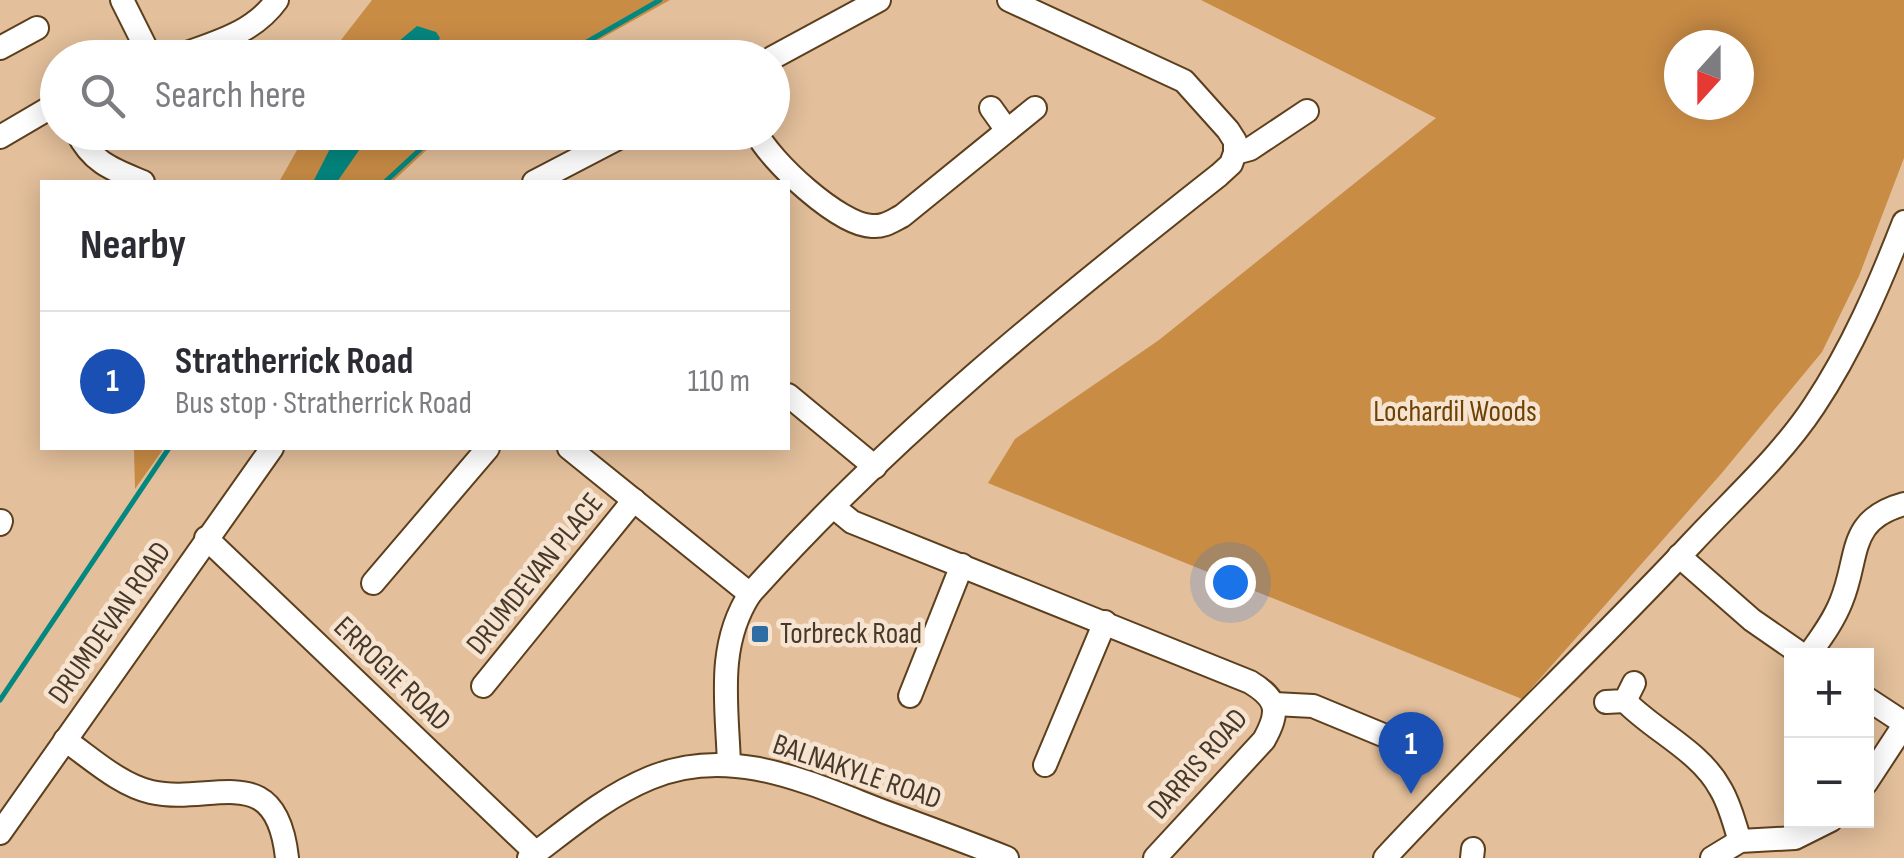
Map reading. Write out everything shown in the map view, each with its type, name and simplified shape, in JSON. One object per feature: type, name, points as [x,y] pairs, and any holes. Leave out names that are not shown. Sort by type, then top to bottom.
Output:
[{"type":"street","points":[[122,0],[141,40]]},
{"type":"street","points":[[221,40],[242,32],[267,14],[277,0]]},
{"type":"street","points":[[790,48],[880,0]]},
{"type":"street","points":[[729,764],[727,648],[732,626],[750,594],[958,388],[1231,164],[1235,142],[1184,81],[1010,0]]},
{"type":"street","points":[[0,48],[36,28]]},
{"type":"street","points":[[991,108],[1006,130]]},
{"type":"street","points":[[768,150],[776,161],[857,223],[888,224],[1036,108]]},
{"type":"street","points":[[1235,153],[1250,149],[1306,111]]},
{"type":"street","points":[[0,137],[40,114]]},
{"type":"street","points":[[86,150],[95,160],[140,180]]},
{"type":"street","points":[[538,180],[595,150]]},
{"type":"street","points":[[1385,858],[1680,556],[1812,409],[1859,329],[1904,222]]},
{"type":"street","points":[[790,397],[876,466]]},
{"type":"street","name":"DRUMDEVAN ROAD","points":[[0,834],[271,450]]},
{"type":"street","points":[[374,583],[396,572],[487,450]]},
{"type":"street","name":"DRUMDEVAN PLACE","points":[[572,450],[750,594]]},
{"type":"street","name":"DRUMDEVAN PLACE","points":[[483,686],[634,500]]},
{"type":"street","points":[[1811,648],[1841,604],[1860,531],[1873,518],[1904,504]]},
{"type":"street","name":"DARRIS ROAD","points":[[835,508],[852,522],[1105,622],[1268,693],[1274,704],[1275,721],[1264,740],[1155,858]]},
{"type":"street","name":"ERROGIE ROAD","points":[[206,538],[532,855]]},
{"type":"street","points":[[1680,556],[1752,620],[1794,648]]},
{"type":"street","points":[[909,683],[962,565]]},
{"type":"street","points":[[1058,754],[1105,622]]},
{"type":"street","points":[[1622,696],[1644,721],[1701,762],[1719,785],[1740,841]]},
{"type":"street","points":[[1874,703],[1904,724],[1874,771]]},
{"type":"street","name":"DARRIS ROAD","points":[[1274,704],[1313,706],[1370,736]]},
{"type":"street","points":[[65,740],[126,781],[150,792],[234,791],[254,796],[277,818],[284,833],[286,858]]},
{"type":"street","name":"BALNAKYLE ROAD","points":[[532,855],[604,801],[654,776],[729,764],[792,776],[944,847],[1007,858]]},
{"type":"street","points":[[1712,858],[1740,841],[1795,838],[1820,828]]},
{"type":"green space","points":[[372,0],[670,0],[598,40],[341,40]]},
{"type":"green space","name":"Lochardil Woods","points":[[1201,0],[1904,0],[1904,158],[1859,276],[1822,352],[1721,474],[1522,699],[988,483],[1015,439],[1159,340],[1436,118]]},
{"type":"green space","points":[[297,150],[427,150],[394,180],[280,180]]},
{"type":"green space","points":[[134,450],[163,450],[135,489]]},
{"type":"water","points":[[417,26],[436,32],[440,38],[439,40],[400,40]]},
{"type":"water","points":[[329,150],[359,150],[338,180],[314,180]]},
{"type":"waterway","points":[[590,40],[660,0]]},
{"type":"waterway","points":[[387,180],[420,150]]},
{"type":"waterway","points":[[0,700],[168,450]]},
{"type":"place","name":"Torbreck Road","points":[[760,634]]},
{"type":"place","name":"Stratherrick Road","points":[[1411,794]]}]
